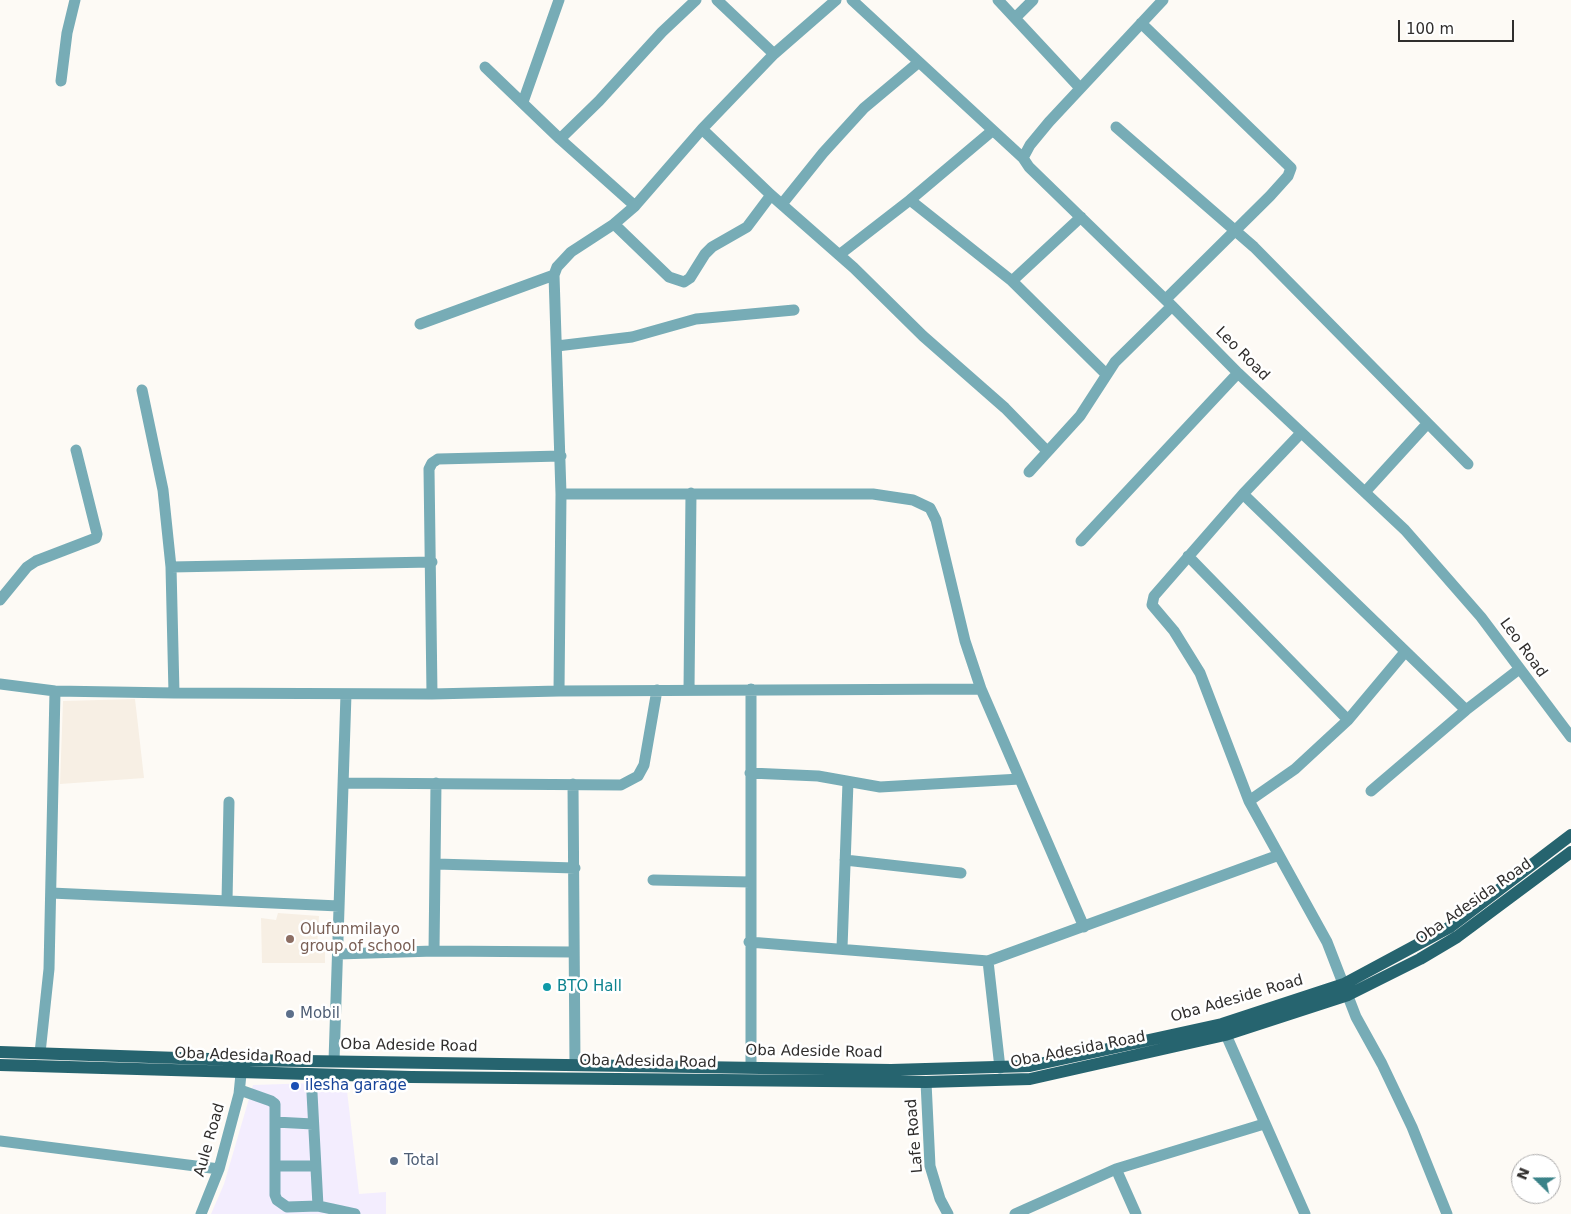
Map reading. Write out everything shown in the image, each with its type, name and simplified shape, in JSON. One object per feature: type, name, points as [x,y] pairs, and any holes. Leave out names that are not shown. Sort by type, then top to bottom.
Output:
[{"type":"main road","points":[[1346,990],[1450,927],[1571,835]]},
{"type":"main road","name":"Oba Adesida Road","points":[[0,1064],[241,1074],[546,1070],[773,1074],[926,1082],[1030,1079],[1224,1030],[1346,990],[1420,959],[1457,937],[1571,852]]},
{"type":"main road","name":"Oba Adeside Road","points":[[0,1052],[334,1061],[546,1070],[575,1065],[751,1067],[773,1074],[1000,1068],[1054,1062],[1224,1030]]},
{"type":"street","points":[[61,82],[67,33],[76,0]]},
{"type":"street","points":[[523,102],[559,0]]},
{"type":"street","points":[[560,139],[610,90],[662,32],[696,0]]},
{"type":"street","points":[[717,0],[774,54]]},
{"type":"street","points":[[559,691],[561,456],[554,275],[559,262],[614,224],[635,206],[702,129],[774,54],[836,0]]},
{"type":"street","name":"Leo Road","points":[[852,0],[1023,158],[1029,167],[1238,373],[1405,530],[1446,575],[1499,640],[1518,670],[1571,737]]},
{"type":"street","points":[[998,0],[1016,17],[1080,88]]},
{"type":"street","points":[[1016,17],[1032,0]]},
{"type":"street","points":[[1023,158],[1030,145],[1080,88],[1163,0]]},
{"type":"street","points":[[1029,472],[1092,402],[1106,374],[1115,362],[1235,230],[1282,183],[1291,168],[1141,23]]},
{"type":"street","points":[[782,204],[857,114],[884,89],[919,62]]},
{"type":"street","points":[[485,67],[560,139],[635,206]]},
{"type":"street","points":[[1116,127],[1235,230],[1351,344],[1468,464]]},
{"type":"street","points":[[702,129],[938,349],[1005,408],[1047,451]]},
{"type":"street","points":[[839,255],[910,200],[992,131]]},
{"type":"street","points":[[614,224],[669,278],[684,282],[690,278],[705,254],[712,247],[746,227],[771,195]]},
{"type":"street","points":[[910,200],[1012,281],[1106,374]]},
{"type":"street","points":[[1012,281],[1080,217]]},
{"type":"street","points":[[420,324],[554,275]]},
{"type":"street","points":[[557,346],[632,337],[696,319],[794,310]]},
{"type":"street","points":[[1081,540],[1238,373]]},
{"type":"street","points":[[142,390],[163,490],[171,567],[174,693]]},
{"type":"street","points":[[1364,492],[1427,424]]},
{"type":"street","points":[[1302,433],[1243,494],[1188,556],[1154,596],[1152,605],[1174,631],[1200,673],[1249,801],[1313,915],[1364,1035],[1382,1064],[1412,1127],[1447,1214]]},
{"type":"street","points":[[0,600],[27,567],[36,560],[96,538],[96,527],[76,450]]},
{"type":"street","points":[[432,694],[432,562],[429,469],[432,462],[438,459],[561,456]]},
{"type":"street","points":[[561,494],[692,492],[873,494],[913,500],[930,508],[936,520],[965,641],[981,689],[1084,927]]},
{"type":"street","points":[[689,690],[692,492]]},
{"type":"street","points":[[1243,494],[1466,710]]},
{"type":"street","points":[[1188,556],[1348,720]]},
{"type":"street","points":[[171,567],[432,562]]},
{"type":"street","points":[[1249,801],[1295,769],[1348,720],[1405,652]]},
{"type":"street","points":[[1371,791],[1466,710],[1518,670]]},
{"type":"street","points":[[0,684],[55,691],[346,694],[657,690],[981,689]]},
{"type":"street","points":[[344,783],[621,785],[638,776],[644,764],[657,690]]},
{"type":"street","points":[[751,690],[749,942],[751,1067]]},
{"type":"street","points":[[40,1053],[49,977],[55,691]]},
{"type":"street","points":[[334,1061],[346,694]]},
{"type":"street","points":[[750,774],[818,776],[848,782],[890,786],[1020,778]]},
{"type":"street","points":[[842,948],[848,782]]},
{"type":"street","points":[[434,951],[436,783]]},
{"type":"street","points":[[573,784],[575,1065]]},
{"type":"street","points":[[228,901],[229,802]]},
{"type":"street","points":[[749,942],[988,960],[1084,927],[1279,855]]},
{"type":"street","points":[[844,860],[961,873]]},
{"type":"street","points":[[436,864],[575,868]]},
{"type":"street","points":[[653,880],[750,882]]},
{"type":"street","points":[[51,893],[339,906]]},
{"type":"street","points":[[338,954],[434,951],[573,952]]},
{"type":"street","points":[[988,960],[1000,1068]]},
{"type":"street","points":[[1224,1030],[1305,1214]]},
{"type":"street","name":"Aule Road","points":[[201,1214],[219,1168],[240,1090],[241,1074]]},
{"type":"street","points":[[311,1074],[318,1206]]},
{"type":"street","name":"Lafe Road","points":[[926,1082],[930,1166],[940,1199],[948,1214]]},
{"type":"street","points":[[240,1090],[274,1102],[275,1195],[281,1205],[288,1207],[318,1206],[355,1214]]},
{"type":"street","points":[[275,1122],[314,1124]]},
{"type":"street","points":[[1015,1214],[1040,1209],[1116,1169],[1264,1124]]},
{"type":"street","points":[[0,1141],[219,1168]]},
{"type":"street","points":[[275,1166],[315,1166]]},
{"type":"street","points":[[1116,1169],[1136,1214]]},
{"type":"shaded area","points":[[135,699],[144,778],[60,784],[63,701]]},
{"type":"shaded area","name":"Olufunmilayo group of school","points":[[278,913],[319,916],[317,947],[325,947],[325,963],[262,963],[261,918],[276,920]]},
{"type":"shaded area","name":"ilesha garage","points":[[346,1082],[359,1194],[386,1192],[386,1214],[211,1214],[224,1184],[253,1085]]},
{"type":"place","name":"Olufunmilayo group of school","points":[[290,939]]},
{"type":"place","name":"BTO Hall","points":[[547,987]]},
{"type":"place","name":"Mobil","points":[[290,1014]]},
{"type":"place","name":"ilesha garage","points":[[295,1086]]},
{"type":"place","name":"Total","points":[[394,1161]]}]
